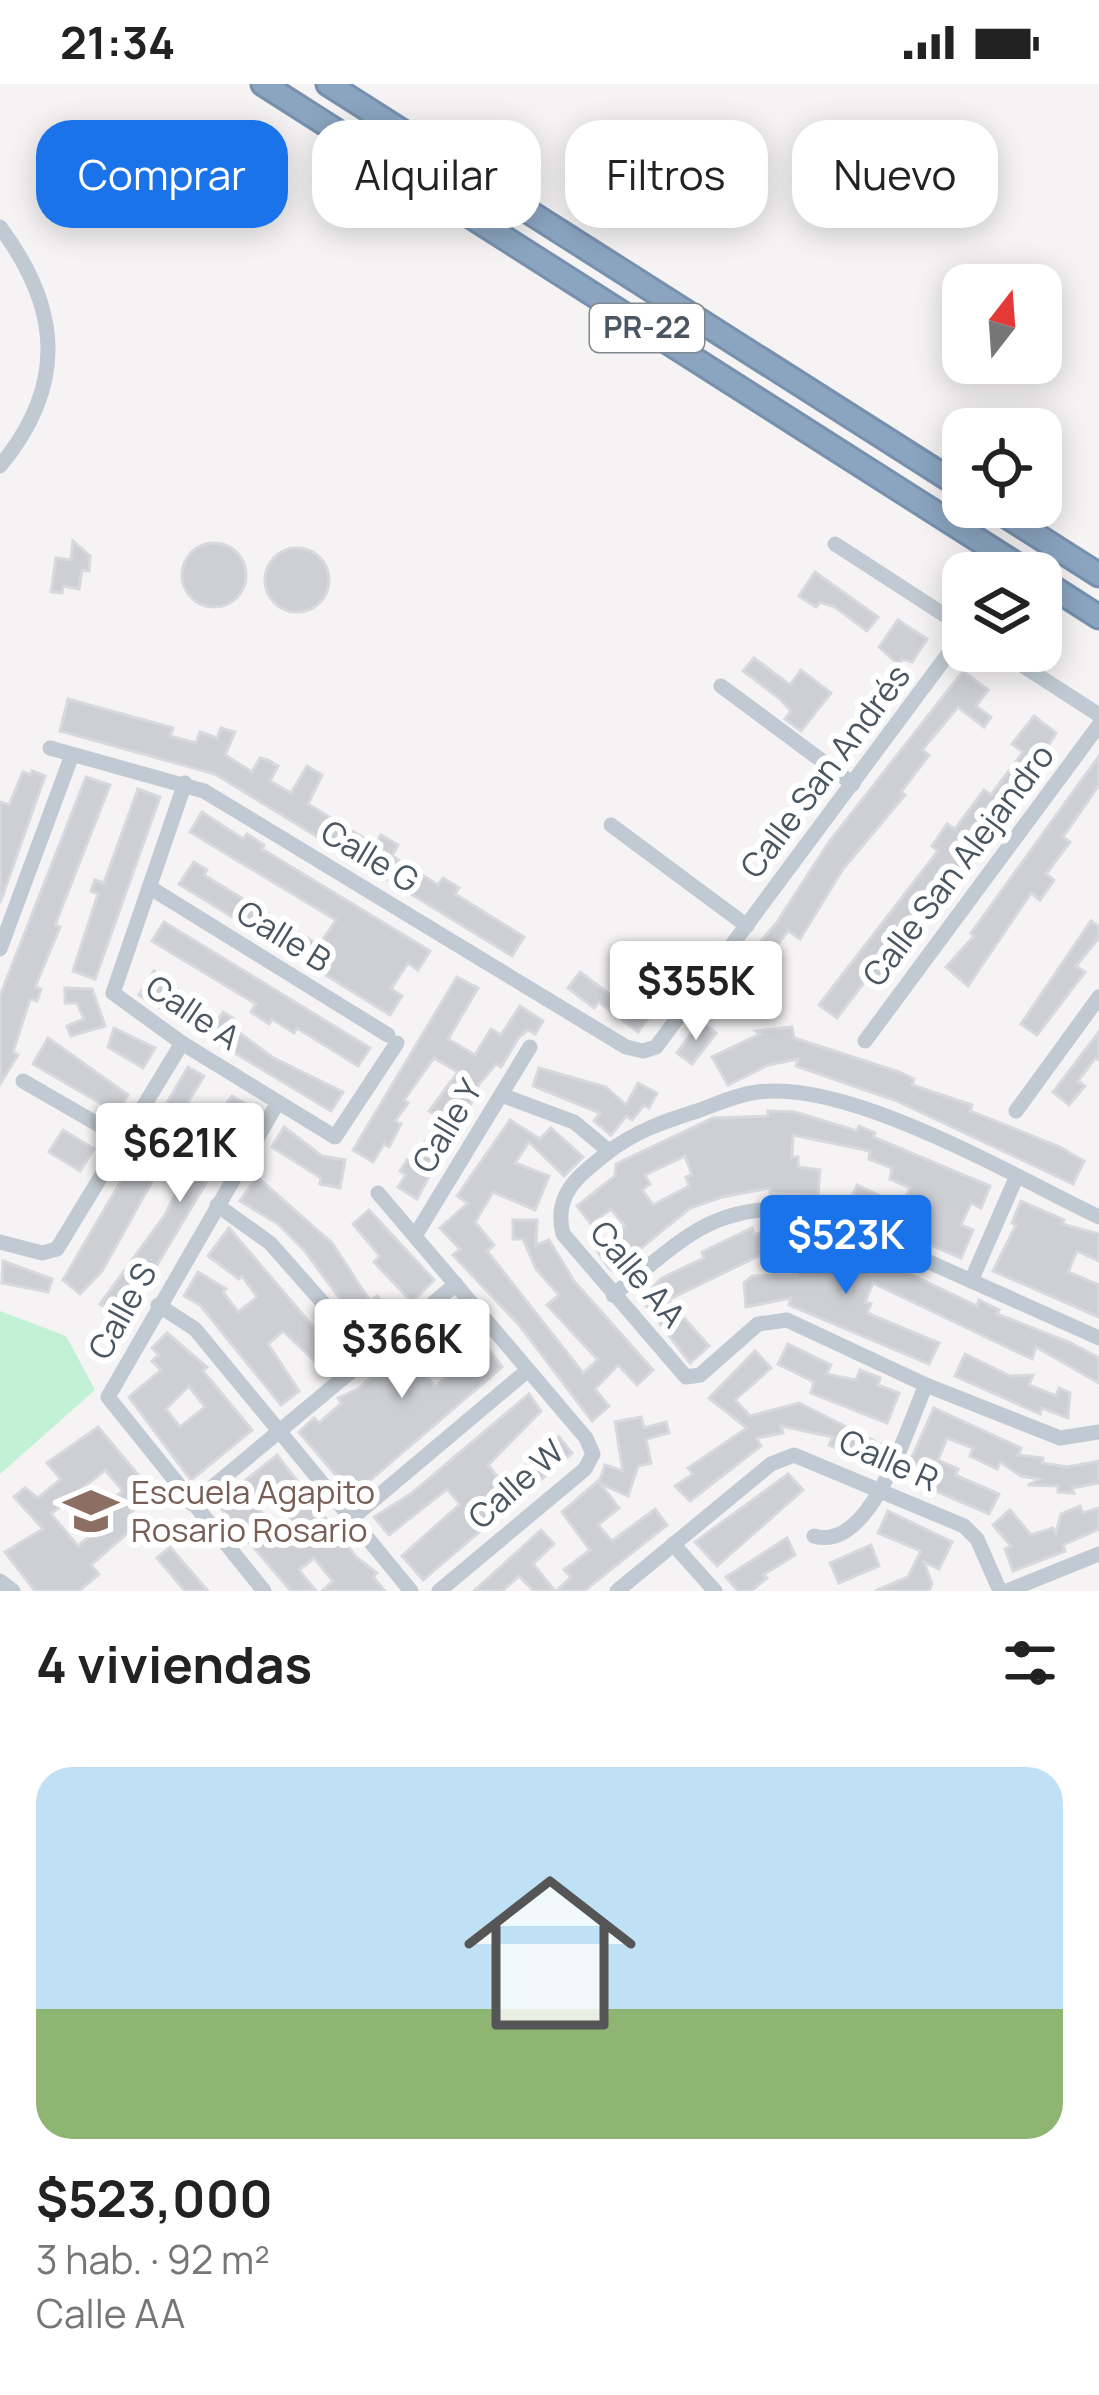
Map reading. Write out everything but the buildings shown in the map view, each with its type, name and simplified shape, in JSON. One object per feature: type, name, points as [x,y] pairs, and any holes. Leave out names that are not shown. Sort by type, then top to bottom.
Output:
[{"type":"highway","name":"PR-22","points":[[263,84],[997,552]]},
{"type":"highway","name":"PR-22","points":[[328,84],[942,475]]},
{"type":"highway","points":[[1025,528],[1099,575]]},
{"type":"highway","points":[[1062,593],[1099,617]]},
{"type":"street","points":[[0,227],[29,273],[49,335],[49,356],[37,416],[0,466]]},
{"type":"street","points":[[835,544],[942,617]]},
{"type":"street","name":"Calle San Andrés","points":[[643,1052],[656,1047],[942,660]]},
{"type":"street","points":[[1032,672],[1099,715]]},
{"type":"street","points":[[721,686],[853,784]]},
{"type":"street","name":"Calle San Alejandro","points":[[865,1041],[1099,725]]},
{"type":"street","name":"Calle G","points":[[50,748],[185,782],[626,1047],[643,1052]]},
{"type":"street","points":[[0,949],[72,755]]},
{"type":"street","name":"Calle A","points":[[185,782],[112,993],[182,1043],[335,1137],[392,1039]]},
{"type":"street","points":[[610,825],[747,926]]},
{"type":"street","name":"Calle B","points":[[149,887],[392,1039]]},
{"type":"street","points":[[1016,1111],[1099,997]]},
{"type":"street","points":[[0,1242],[43,1253],[57,1250],[182,1043]]},
{"type":"street","name":"Calle Y","points":[[415,1236],[530,1047]]},
{"type":"street","points":[[23,1081],[124,1140]]},
{"type":"street","name":"Calle AA","points":[[1099,1217],[879,1114],[794,1091],[755,1092],[646,1129],[609,1151],[564,1192],[558,1206],[563,1234],[686,1377],[700,1375],[758,1324],[787,1320],[926,1385],[1060,1438],[1099,1432]]},
{"type":"street","points":[[501,1094],[574,1122],[609,1151]]},
{"type":"street","name":"Calle S","points":[[264,1591],[108,1397],[278,1102]]},
{"type":"street","points":[[971,1281],[1016,1178]]},
{"type":"street","name":"Calle W","points":[[378,1193],[593,1454],[585,1469],[439,1591]]},
{"type":"street","points":[[218,1205],[270,1243],[369,1355]]},
{"type":"street","points":[[614,1295],[706,1222],[770,1206],[814,1211],[1099,1338]]},
{"type":"street","points":[[192,1504],[456,1284]]},
{"type":"street","points":[[158,1305],[195,1329],[411,1591]]},
{"type":"street","points":[[351,1519],[528,1370]]},
{"type":"street","points":[[814,1536],[851,1532],[862,1523],[926,1385]]},
{"type":"street","name":"Calle R","points":[[617,1591],[771,1464],[788,1456],[808,1457],[972,1532],[1004,1591]]},
{"type":"street","points":[[673,1544],[715,1591]]},
{"type":"street","points":[[1004,1591],[1099,1554]]},
{"type":"street","points":[[0,1581],[13,1591]]},
{"type":"green space","points":[[0,1311],[66,1336],[95,1390],[0,1474]]},
{"type":"place","name":"Escuela Agapito Rosario Rosario","points":[[91,1511]]}]
